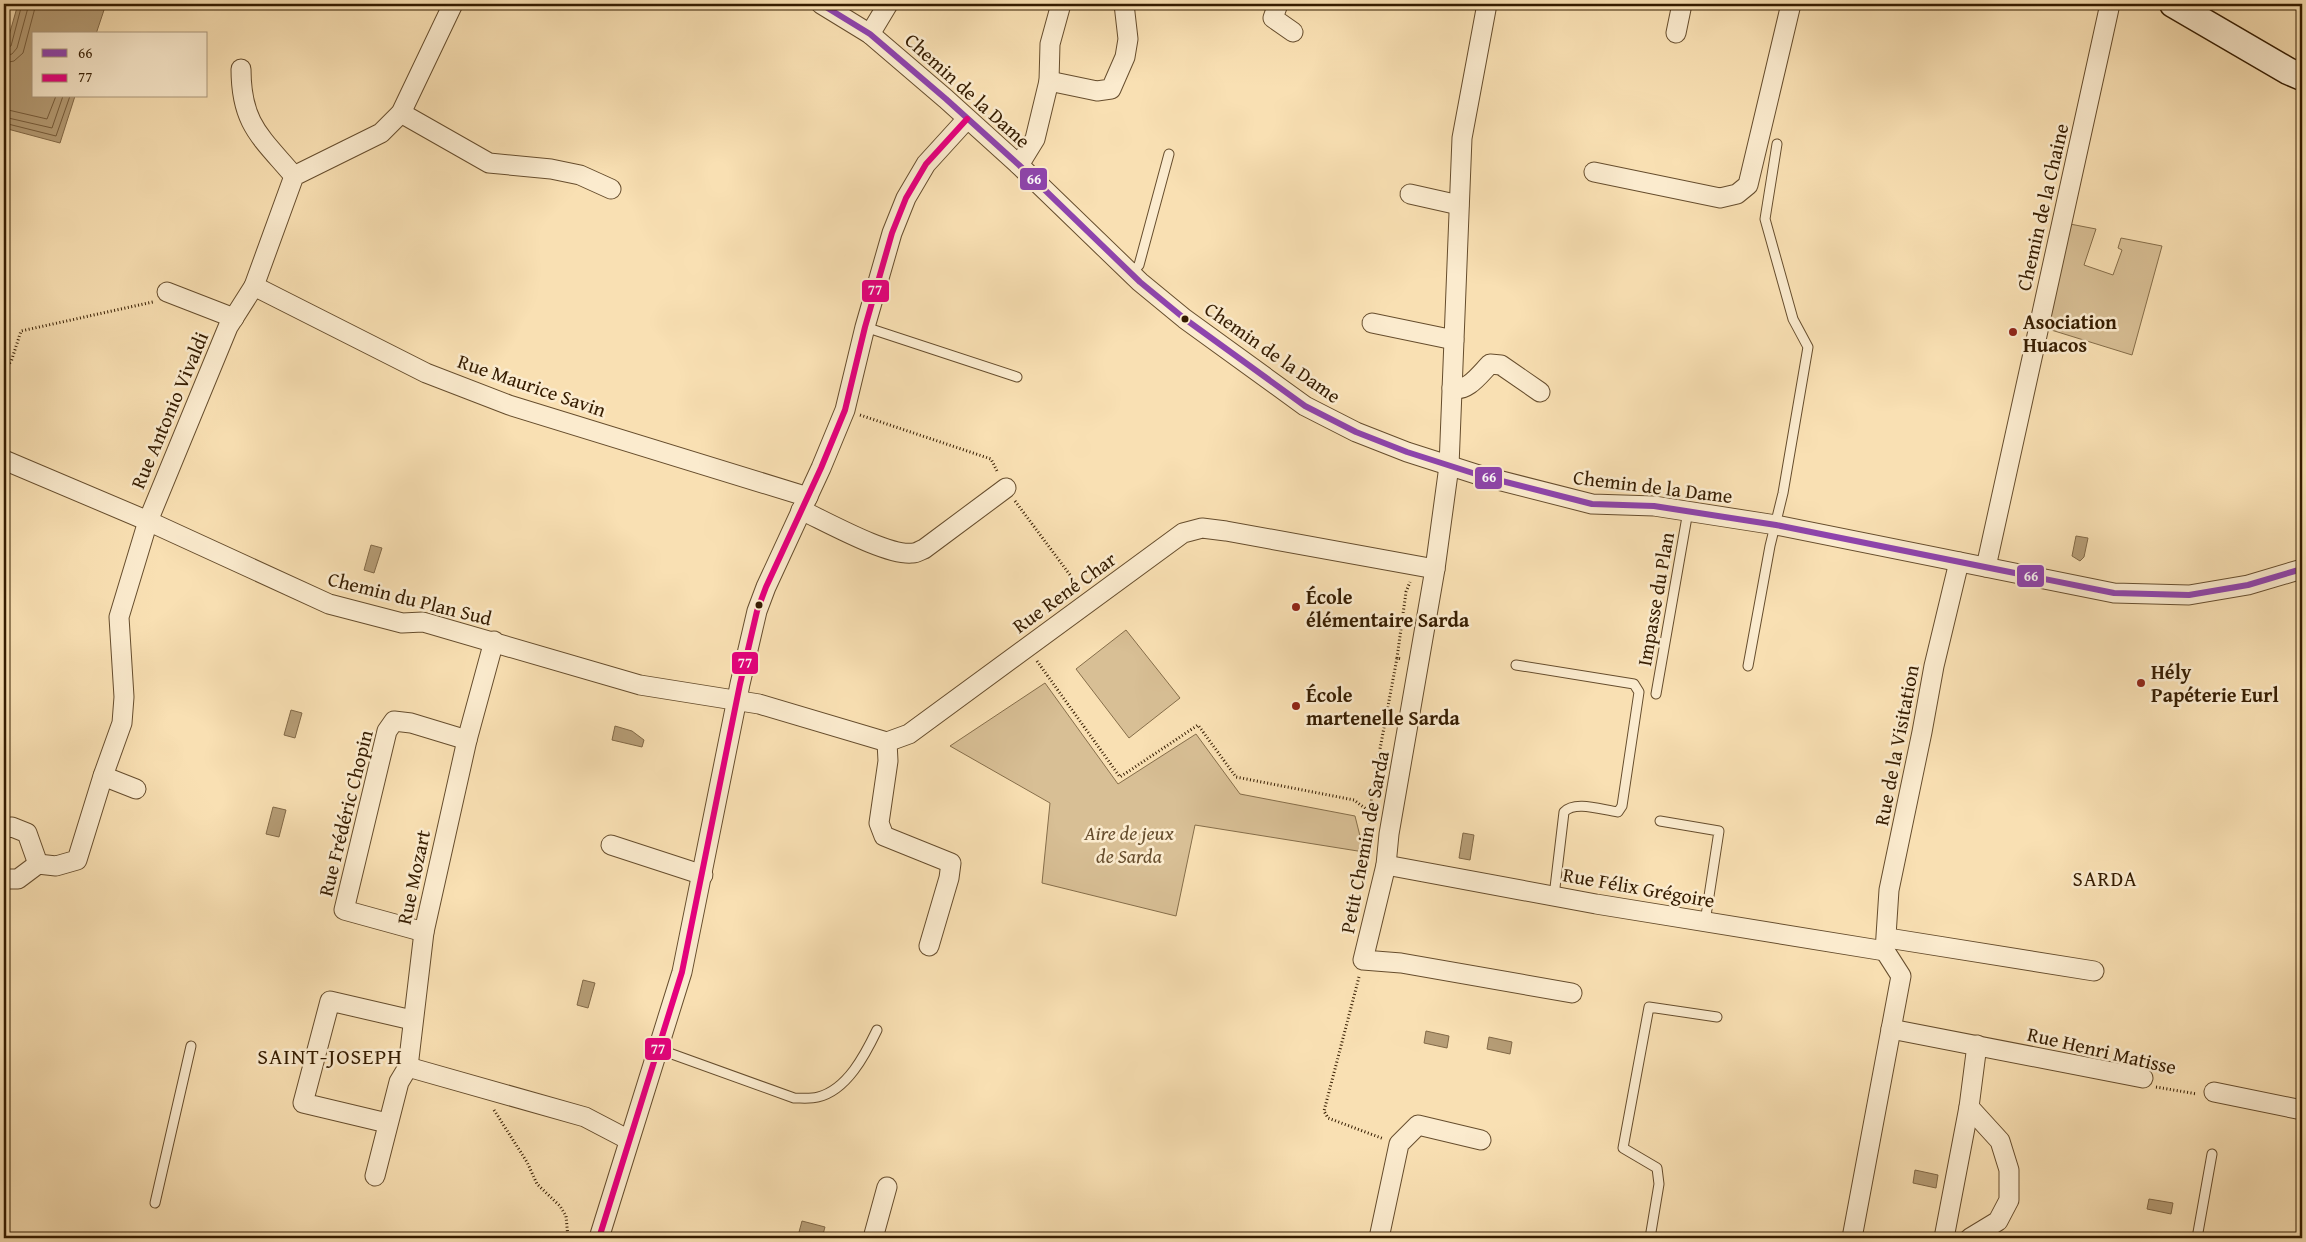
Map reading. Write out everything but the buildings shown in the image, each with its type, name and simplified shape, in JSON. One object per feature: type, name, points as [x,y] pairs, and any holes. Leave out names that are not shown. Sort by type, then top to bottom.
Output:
[{"type":"street","points":[[241,69],[244,106],[251,124],[294,176],[381,133],[401,113],[453,4]]},
{"type":"street","name":"Chemin de la Dame","points":[[821,4],[870,34],[946,99],[1019,165],[1131,274],[1185,319],[1304,406],[1356,432],[1449,466],[1524,488],[1592,504],[1654,506],[1776,525],[2114,593],[2189,595],[2248,585],[2302,569]]},
{"type":"street","points":[[870,34],[888,4]]},
{"type":"street","points":[[1019,165],[1035,139],[1049,81],[1050,44],[1062,4]]},
{"type":"street","points":[[1049,81],[1097,91],[1111,89],[1124,57],[1128,39],[1124,4]]},
{"type":"street","points":[[1278,4],[1273,18],[1293,32]]},
{"type":"street","name":"Petit Chemin de Sarda","points":[[1487,4],[1462,138],[1449,466],[1426,568],[1420,662],[1389,834],[1386,865],[1364,960],[1401,963],[1572,993]]},
{"type":"street","points":[[1676,33],[1682,4]]},
{"type":"street","points":[[1594,172],[1720,198],[1737,194],[1748,185],[1791,4]]},
{"type":"street","name":"Chemin de la Chaine","points":[[1986,567],[2110,4]]},
{"type":"street","points":[[2173,4],[2288,72],[2302,77]]},
{"type":"street","points":[[401,113],[489,163],[551,169],[580,175],[612,189]]},
{"type":"street","points":[[599,1238],[682,972],[757,612],[766,587],[845,410],[865,327],[892,233],[906,198],[926,164],[967,120]]},
{"type":"street","name":"Rue Antonio Vivaldi","points":[[38,864],[56,866],[77,860],[103,776],[122,723],[124,697],[119,617],[148,521],[234,318],[254,286],[294,176]]},
{"type":"street","points":[[1410,194],[1459,205]]},
{"type":"street","name":"Rue Maurice Savin","points":[[254,286],[426,373],[509,405],[804,503],[873,544],[902,553],[913,553],[924,549],[1006,488]]},
{"type":"street","name":"Rue Antonio Vivaldi","points":[[167,292],[234,318]]},
{"type":"street","points":[[1372,323],[1454,340]]},
{"type":"street","points":[[1452,388],[1458,390],[1467,387],[1490,364],[1501,365],[1540,392]]},
{"type":"street","name":"Chemin du Plan Sud","points":[[4,460],[148,521],[329,604],[402,623],[423,622],[494,641],[529,654],[640,685],[737,701]]},
{"type":"street","name":"Rue René Char","points":[[887,742],[909,734],[1183,534],[1202,528],[1308,545],[1426,568]]},
{"type":"street","name":"Rue de la Visitation","points":[[1887,945],[1889,890],[1934,666],[1959,562]]},
{"type":"street","name":"Rue Mozart","points":[[375,1176],[399,1082],[408,1067],[412,1020],[424,932],[467,740],[494,641]]},
{"type":"street","points":[[737,701],[760,704],[887,742],[888,762],[878,823],[880,830],[884,836],[951,864],[949,878],[929,946]]},
{"type":"street","name":"Rue Frédéric Chopin","points":[[424,932],[344,910],[387,731],[394,721],[411,723],[467,740]]},
{"type":"street","points":[[103,776],[136,789]]},
{"type":"street","points":[[4,828],[12,827],[27,834],[38,864],[18,879],[4,879]]},
{"type":"street","points":[[611,845],[703,875]]},
{"type":"street","name":"Rue Félix Grégoire","points":[[1386,865],[1705,922],[1887,945]]},
{"type":"street","points":[[1887,945],[2094,971]]},
{"type":"street","points":[[1852,1238],[1901,976],[1887,945]]},
{"type":"street","points":[[387,1123],[303,1103],[330,1001],[412,1020]]},
{"type":"street","name":"Rue Henri Matisse","points":[[1891,1029],[2142,1078]]},
{"type":"street","points":[[1944,1238],[1968,1107],[1977,1045]]},
{"type":"street","points":[[408,1067],[585,1117],[629,1140]]},
{"type":"street","points":[[2214,1092],[2302,1110]]},
{"type":"street","points":[[1968,1107],[2000,1141],[2009,1170],[2009,1200],[1998,1221],[1970,1238]]},
{"type":"street","points":[[1379,1238],[1399,1144],[1418,1125],[1481,1140]]},
{"type":"street","points":[[873,1238],[887,1187]]},
{"type":"lane","points":[[1748,666],[1808,347],[1793,319],[1765,219],[1778,144]]},
{"type":"lane","points":[[1131,274],[1139,265],[1168,154]]},
{"type":"lane","points":[[865,327],[1017,378]]},
{"type":"lane","name":"Impasse du Plan","points":[[1656,694],[1688,511]]},
{"type":"lane","points":[[1516,665],[1634,684],[1639,692],[1622,806],[1618,812],[1576,806],[1568,807],[1564,812],[1554,896]]},
{"type":"lane","points":[[1660,822],[1719,831],[1705,922]]},
{"type":"lane","points":[[1650,1238],[1659,1184],[1657,1168],[1623,1148],[1648,1007],[1716,1017]]},
{"type":"lane","points":[[658,1049],[794,1098],[817,1098],[831,1092],[860,1065],[877,1030]]},
{"type":"lane","points":[[155,1203],[191,1046]]},
{"type":"lane","points":[[2197,1238],[2212,1154]]},
{"type":"path","points":[[4,368],[11,362],[21,331],[155,301],[167,292]]},
{"type":"path","points":[[1370,832],[1370,812],[1374,781],[1397,658],[1406,592],[1426,568]]},
{"type":"path","points":[[1027,647],[1120,777],[1198,725],[1236,777],[1354,800],[1370,812]]},
{"type":"path","points":[[1397,658],[1420,662]]},
{"type":"path","name":"Petit Chemin de Sarda","points":[[1364,960],[1324,1111],[1328,1118],[1399,1144]]},
{"type":"path","name":"Rue Henri Matisse","points":[[2142,1078],[2146,1085],[2207,1096],[2214,1092]]},
{"type":"path","points":[[481,1088],[502,1125],[527,1162],[537,1184],[560,1206],[566,1216],[568,1238]]},
{"type":"green space","points":[[2070,224],[2096,229],[2084,265],[2113,275],[2122,250],[2118,248],[2121,238],[2162,246],[2132,355],[2048,329]]},
{"type":"green space","points":[[1126,630],[1180,698],[1129,738],[1076,669]]},
{"type":"green space","name":"Aire de jeux de Sarda","points":[[1045,683],[1118,784],[1196,734],[1240,794],[1355,816],[1364,852],[1195,825],[1176,916],[1042,883],[1050,803],[950,746]]},
{"type":"water","points":[[18,4],[106,4],[97,32],[32,32],[32,98],[74,98],[60,143],[4,128],[4,53]]},
{"type":"water","points":[[2076,536],[2088,538],[2084,557],[2080,561],[2072,556]]},
{"type":"water","points":[[371,545],[382,548],[374,573],[364,570]]},
{"type":"water","points":[[291,710],[302,713],[295,738],[284,735]]},
{"type":"water","points":[[615,726],[632,731],[644,740],[642,747],[612,740]]},
{"type":"water","points":[[273,807],[286,810],[279,837],[266,834]]},
{"type":"water","points":[[1463,833],[1474,835],[1470,860],[1459,858]]},
{"type":"water","points":[[583,980],[595,983],[588,1008],[577,1005]]},
{"type":"water","points":[[1426,1031],[1449,1036],[1447,1048],[1424,1043]]},
{"type":"water","points":[[1489,1037],[1512,1042],[1510,1054],[1487,1049]]},
{"type":"water","points":[[1915,1170],[1938,1175],[1936,1188],[1913,1183]]},
{"type":"water","points":[[2149,1199],[2173,1203],[2171,1214],[2147,1209]]},
{"type":"water","points":[[802,1221],[825,1227],[822,1238],[799,1232]]},
{"type":"transit line","name":"66","points":[[821,4],[870,34],[946,99],[1019,165],[1140,282],[1185,319],[1305,406],[1356,432],[1407,452],[1482,476],[1592,504],[1654,506],[1776,525],[2114,593],[2189,595],[2248,585],[2302,569]]},
{"type":"transit line","name":"77","points":[[599,1238],[682,972],[740,684],[757,611],[845,410],[865,327],[892,233],[906,198],[926,164],[967,119]]},
{"type":"place","name":"Asociation Huacos","points":[[2013,332]]},
{"type":"place","name":"École élémentaire Sarda","points":[[1296,607]]},
{"type":"place","name":"Hély Papéterie Eurl","points":[[2141,683]]},
{"type":"place","name":"École martenelle Sarda","points":[[1296,706]]},
{"type":"district","name":"SARDA","points":[[2105,878]]},
{"type":"district","name":"SAINT-JOSEPH","points":[[330,1056]]}]
